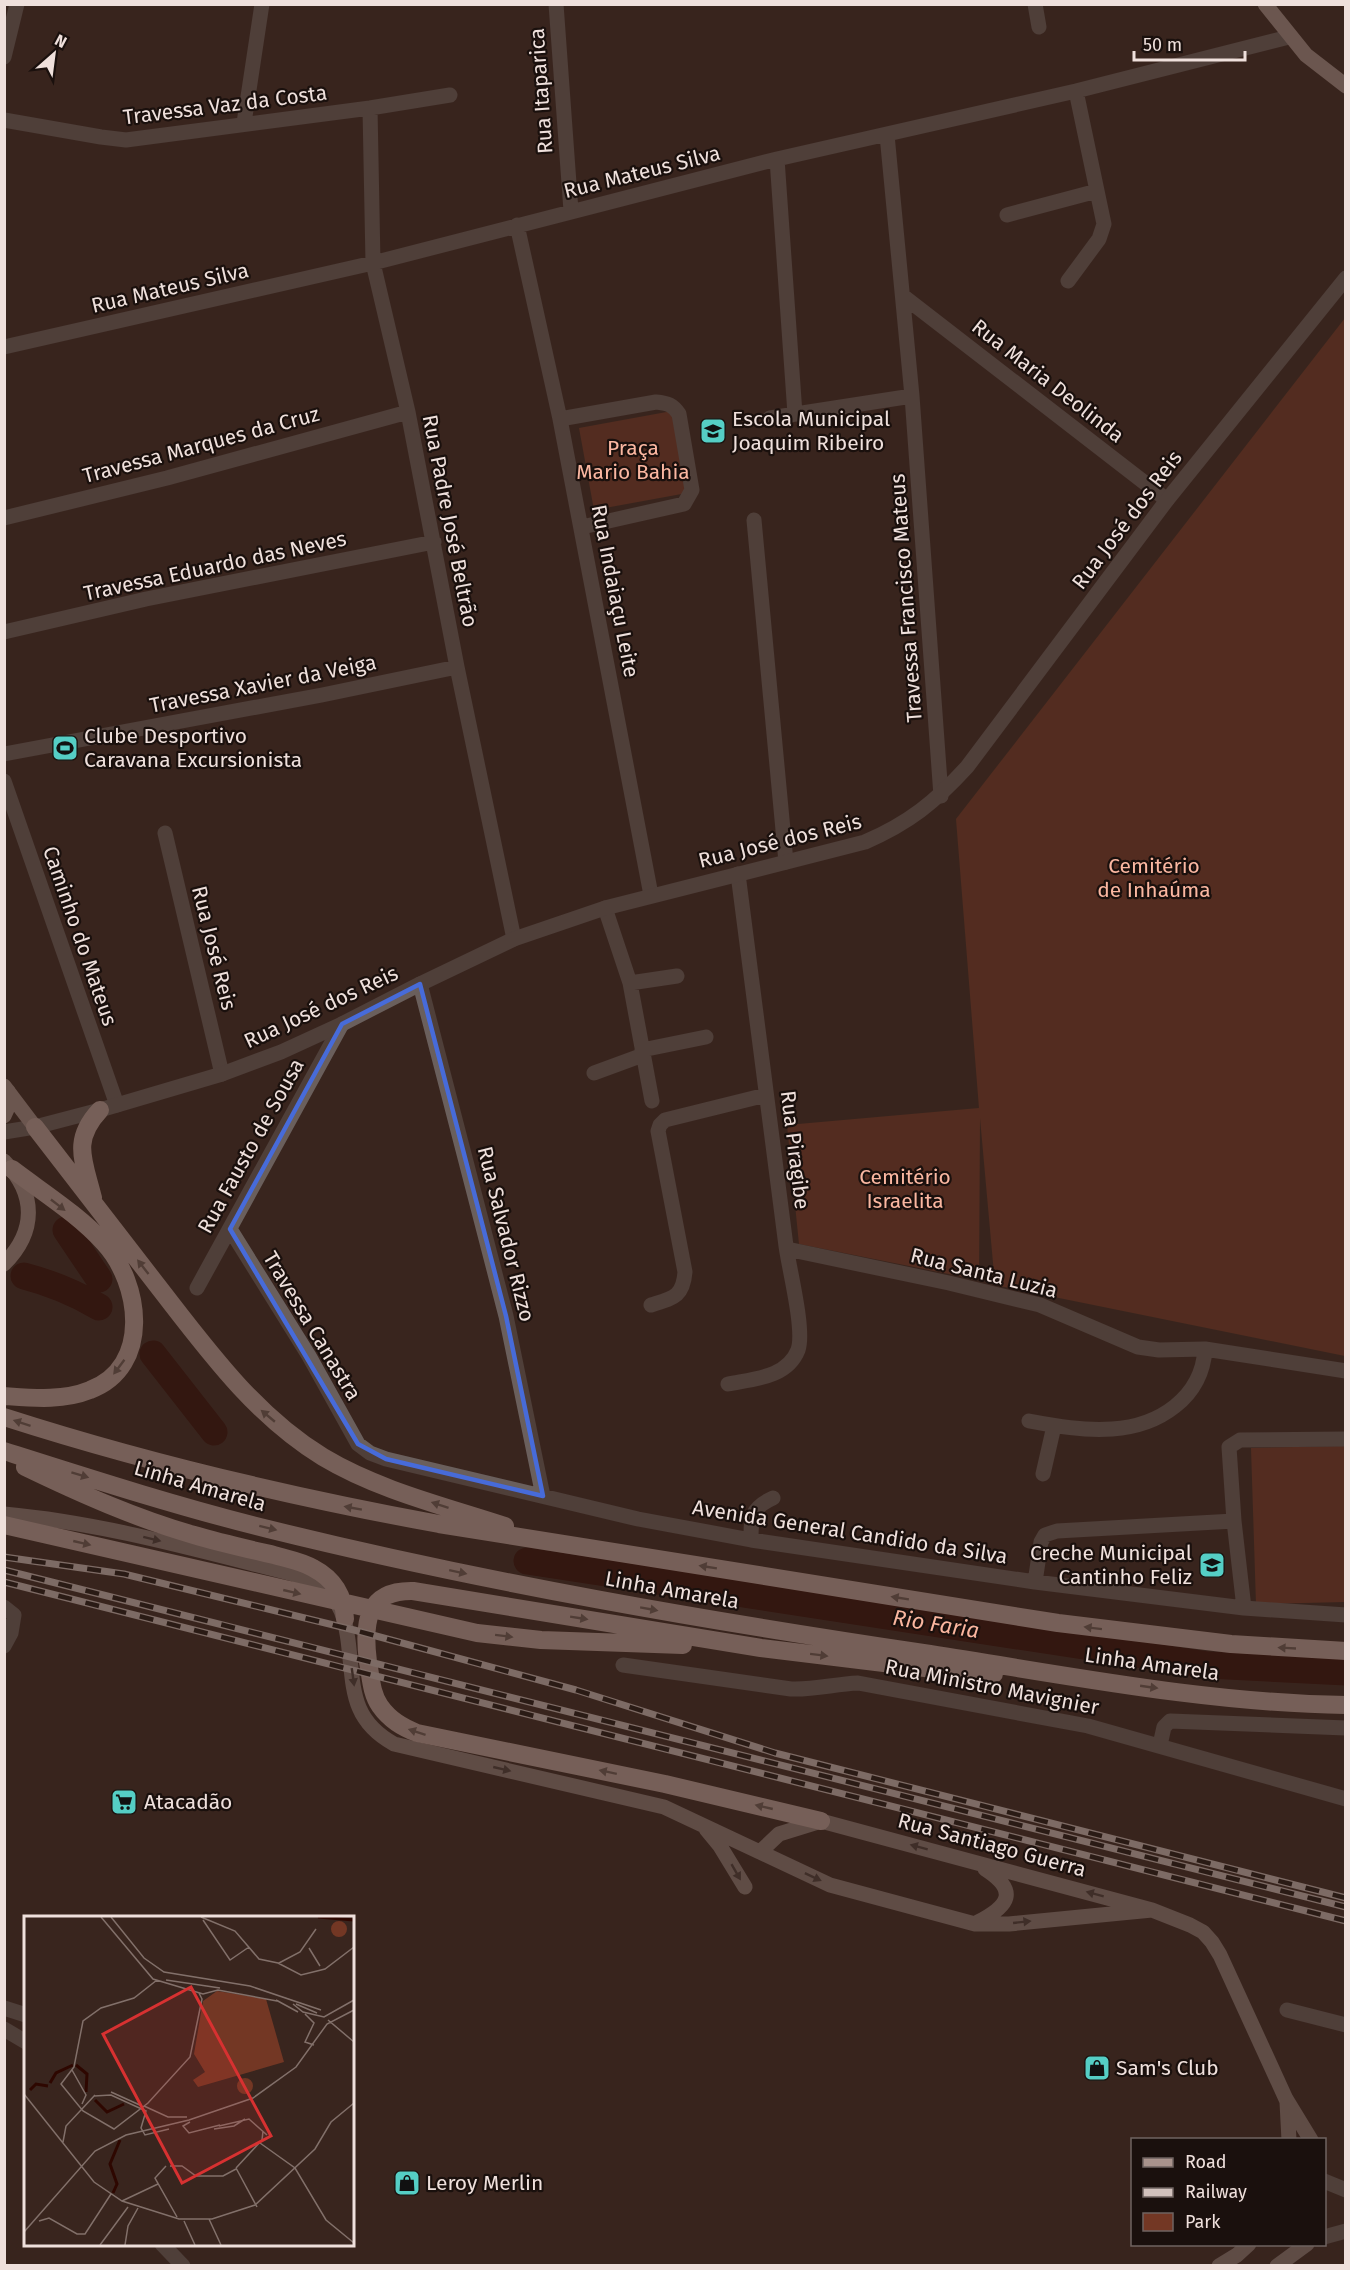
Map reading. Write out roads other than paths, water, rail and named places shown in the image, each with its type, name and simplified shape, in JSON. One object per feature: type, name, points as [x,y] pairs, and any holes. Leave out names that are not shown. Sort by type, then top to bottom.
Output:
[{"type":"highway","points":[[95,1205],[81,1144],[87,1125],[108,1108]]},
{"type":"highway","points":[[35,1127],[192,1330],[256,1405],[291,1434],[323,1457],[359,1476],[555,1543]]},
{"type":"highway","points":[[4,1396],[64,1397],[92,1390],[109,1379],[122,1366],[130,1349],[135,1325],[129,1283],[105,1244],[87,1227],[8,1165]]},
{"type":"highway","name":"Linha Amarela","points":[[4,1417],[81,1442],[221,1479],[329,1504],[440,1524],[1058,1623],[1231,1644],[1346,1651]]},
{"type":"highway","name":"Linha Amarela","points":[[4,1451],[115,1486],[266,1528],[473,1576],[689,1616],[1049,1673],[1203,1695],[1285,1703],[1346,1705]]},
{"type":"highway","points":[[4,1458],[94,1500],[152,1522],[313,1567],[329,1578],[338,1589],[344,1605],[345,1618]]},
{"type":"highway","points":[[4,1525],[477,1633],[541,1640],[761,1648]]},
{"type":"highway","points":[[821,1821],[665,1784],[417,1733],[401,1726],[384,1711],[372,1690],[365,1640],[371,1610],[376,1602],[387,1594],[399,1591],[425,1593],[761,1648],[966,1673],[1049,1673]]},
{"type":"main road","points":[[1265,4],[1289,37],[1306,55],[1346,86]]},
{"type":"main road","points":[[4,1116],[9,1105],[6,1088]]},
{"type":"main road","points":[[6,1088],[35,1127]]},
{"type":"main road","points":[[4,1264],[20,1244],[28,1226],[29,1208],[25,1192],[8,1165]]},
{"type":"main road","points":[[4,1514],[54,1519],[108,1529],[293,1574],[323,1590],[337,1604],[345,1618]]},
{"type":"main road","name":"Rua Santiago Guerra","points":[[345,1618],[356,1700],[368,1725],[379,1736],[394,1744],[664,1807],[830,1885],[975,1924],[1008,1924],[1152,1910]]},
{"type":"main road","points":[[760,1852],[779,1834],[821,1821]]},
{"type":"main road","name":"Rua Santiago Guerra","points":[[821,1821],[1152,1910],[1203,1932],[1220,1955],[1286,2099],[1310,2138]]},
{"type":"main road","points":[[702,1824],[720,1846],[745,1887]]},
{"type":"main road","points":[[975,1924],[996,1913],[1006,1898],[1005,1888],[1000,1878],[976,1862]]},
{"type":"main road","name":"Rua Santiago Guerra","points":[[1286,2099],[1289,2138]]},
{"type":"main road","points":[[1219,2265],[1237,2255],[1247,2246]]},
{"type":"main road","points":[[1277,2265],[1298,2253],[1305,2246]]},
{"type":"street","points":[[4,57],[17,4]]},
{"type":"street","points":[[244,123],[262,4]]},
{"type":"street","name":"Rua Itaparica","points":[[556,4],[571,211]]},
{"type":"street","points":[[1035,4],[1039,27]]},
{"type":"street","name":"Rua Mateus Silva","points":[[4,347],[373,263],[777,159],[1076,91],[1289,37]]},
{"type":"street","points":[[1068,281],[1103,231],[1104,224],[1076,91]]},
{"type":"street","name":"Travessa Vaz da Costa","points":[[4,120],[126,140],[370,108],[450,95]]},
{"type":"street","name":"Rua Padre José Beltrão","points":[[370,108],[373,263],[408,412],[457,667],[514,939]]},
{"type":"street","name":"Travessa Francisco Mateus","points":[[887,135],[912,396],[941,796]]},
{"type":"street","points":[[777,159],[795,414]]},
{"type":"street","points":[[1007,215],[1097,192]]},
{"type":"street","name":"Rua Indaiaçu Leite","points":[[517,225],[561,419],[651,895]]},
{"type":"street","name":"Rua José dos Reis","points":[[4,1132],[35,1127],[108,1108],[222,1074],[281,1052],[342,1024],[514,939],[605,908],[866,842],[892,831],[941,796],[987,741],[1167,500],[1346,278]]},
{"type":"street","name":"Rua Maria Deolinda","points":[[903,296],[1167,500]]},
{"type":"street","points":[[770,418],[912,396]]},
{"type":"street","points":[[561,419],[656,402],[667,403],[675,407],[679,414],[692,490],[684,504],[582,527]]},
{"type":"street","name":"Travessa Marques da Cruz","points":[[4,518],[166,478],[408,412]]},
{"type":"street","points":[[754,520],[786,862]]},
{"type":"street","name":"Travessa Eduardo das Neves","points":[[4,632],[146,599],[434,543]]},
{"type":"street","name":"Travessa Xavier da Veiga","points":[[4,754],[322,695],[457,667]]},
{"type":"street","name":"Caminho do Mateus","points":[[4,781],[108,1108]]},
{"type":"street","name":"Rua José Reis","points":[[165,833],[222,1074]]},
{"type":"street","name":"Rua Piragibe","points":[[728,1384],[767,1377],[785,1367],[794,1358],[799,1347],[799,1328],[738,874]]},
{"type":"street","points":[[605,908],[630,983],[652,1101]]},
{"type":"street","points":[[630,983],[677,976]]},
{"type":"street","name":"Rua Salvador Rizzo","points":[[420,984],[506,1316],[543,1496]]},
{"type":"street","name":"Rua Fausto de Sousa","points":[[197,1288],[342,1024]]},
{"type":"street","points":[[594,1073],[643,1052],[706,1037]]},
{"type":"street","points":[[651,1305],[680,1293],[686,1272],[658,1131],[660,1125],[665,1120],[766,1095]]},
{"type":"street","name":"Travessa Canastra","points":[[230,1229],[309,1356],[358,1444]]},
{"type":"street","name":"Rua Santa Luzia","points":[[787,1249],[949,1283],[1040,1305],[1138,1347],[1159,1350],[1205,1349],[1346,1371]]},
{"type":"street","points":[[1029,1421],[1054,1426],[1114,1429],[1136,1425],[1162,1415],[1179,1406],[1191,1391],[1200,1376],[1205,1361],[1205,1349]]},
{"type":"street","points":[[1043,1474],[1054,1426]]},
{"type":"street","points":[[1244,1608],[1234,1521],[1229,1447],[1240,1440],[1346,1439]]},
{"type":"street","name":"Avenida General Candido da Silva","points":[[358,1444],[370,1453],[386,1459],[638,1519],[751,1539],[1035,1582],[1244,1608],[1346,1615]]},
{"type":"street","points":[[751,1539],[751,1521],[754,1512],[758,1506],[773,1498]]},
{"type":"street","points":[[1035,1582],[1041,1542],[1045,1535],[1057,1531],[1234,1521]]},
{"type":"street","points":[[4,1646],[11,1633],[9,1611]]},
{"type":"street","name":"Rua Ministro Mavignier","points":[[623,1665],[791,1689],[807,1690],[858,1683],[1088,1726],[1346,1799]]},
{"type":"street","points":[[1160,1745],[1164,1727],[1170,1721],[1346,1728]]},
{"type":"street","points":[[4,2008],[24,2014]]},
{"type":"street","points":[[1287,2010],[1346,2025]]},
{"type":"street","points":[[5,2030],[24,2033]]},
{"type":"street","points":[[5,2030],[24,2041]]},
{"type":"street","points":[[1326,2182],[1346,2190]]},
{"type":"street","points":[[1326,2236],[1346,2231]]},
{"type":"street","points":[[164,2246],[183,2265]]},
{"type":"waterway","points":[[66,1230],[99,1279]]},
{"type":"waterway","name":"Rio Faria","points":[[24,1276],[63,1289],[99,1307]]},
{"type":"waterway","name":"Rio Faria","points":[[153,1354],[214,1432]]},
{"type":"waterway","name":"Rio Faria","points":[[527,1561],[1208,1665],[1346,1672]]},
{"type":"railway","points":[[4,1557],[124,1574],[354,1630],[576,1690],[775,1753],[1346,1898]]},
{"type":"railway","points":[[4,1570],[1346,1907]]},
{"type":"railway","points":[[4,1582],[1346,1921]]},
{"type":"place","name":"Escola Municipal Joaquim Ribeiro","points":[[713,431]]},
{"type":"place","name":"Clube Desportivo Caravana Excursionista","points":[[65,748]]},
{"type":"place","name":"Creche Municipal Cantinho Feliz","points":[[1212,1565]]},
{"type":"place","name":"Atacadão","points":[[124,1802]]},
{"type":"place","name":"Sam's Club","points":[[1097,2068]]},
{"type":"place","name":"Leroy Merlin","points":[[407,2183]]},
{"type":"park label","name":"Praça Mario Bahia","points":[[633,460]]},
{"type":"park label","name":"Cemitério de Inhaúma","points":[[1154,878]]},
{"type":"park label","name":"Cemitério Israelita","points":[[905,1189]]}]
